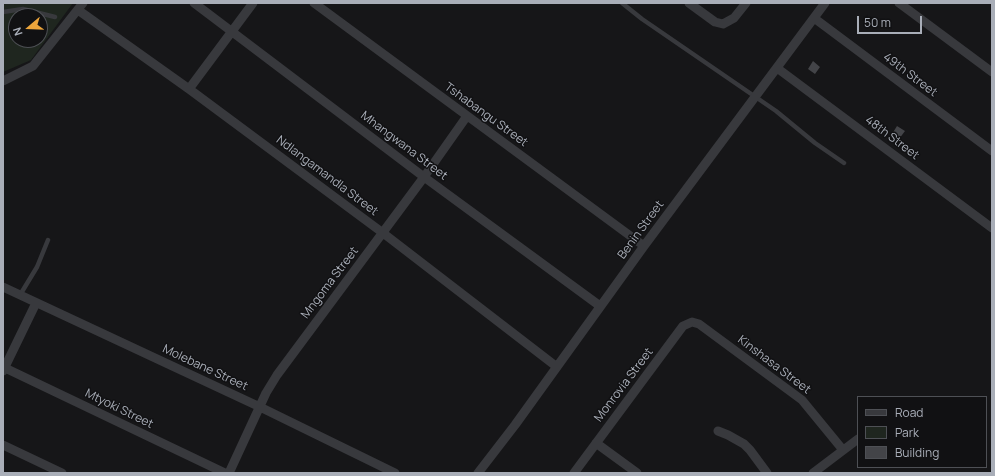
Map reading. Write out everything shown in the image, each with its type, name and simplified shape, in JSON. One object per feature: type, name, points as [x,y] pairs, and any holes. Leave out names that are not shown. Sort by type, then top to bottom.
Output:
[{"type":"street","name":"Mhangwana Street","points":[[194,3],[424,177],[600,306]]},
{"type":"street","points":[[189,89],[253,3]]},
{"type":"street","name":"Tshabangu Street","points":[[314,3],[644,246]]},
{"type":"street","points":[[689,3],[715,22],[722,24],[734,18],[746,3]]},
{"type":"street","name":"Benin Street","points":[[478,473],[644,246],[825,3]]},
{"type":"street","points":[[899,3],[992,72]]},
{"type":"street","points":[[3,80],[33,66],[81,7]]},
{"type":"street","name":"Ndlangamandla Street","points":[[81,7],[383,233],[557,366]]},
{"type":"street","name":"49th Street","points":[[814,18],[992,151]]},
{"type":"street","name":"48th Street","points":[[777,68],[992,228]]},
{"type":"street","name":"Mngoma Street","points":[[229,473],[277,375],[383,233],[467,116]]},
{"type":"street","name":"Molebane Street","points":[[3,287],[260,407],[395,473]]},
{"type":"street","points":[[4,369],[36,303]]},
{"type":"street","name":"Monrovia Street","points":[[574,473],[683,326],[690,322],[699,324]]},
{"type":"street","name":"Kinshasa Street","points":[[699,324],[802,400],[844,450]]},
{"type":"street","name":"Mtyoki Street","points":[[4,369],[225,473]]},
{"type":"street","points":[[718,431],[744,444],[767,473]]},
{"type":"street","points":[[813,473],[857,440]]},
{"type":"street","points":[[596,443],[637,473]]},
{"type":"street","points":[[3,445],[62,473]]},
{"type":"lane","points":[[622,3],[642,19],[756,96],[844,163]]},
{"type":"lane","points":[[3,12],[23,9],[55,17]]},
{"type":"lane","points":[[20,295],[37,267],[48,240]]},
{"type":"green space","points":[[3,3],[73,3],[48,37],[48,8],[8,8],[8,48],[40,48],[31,60],[3,72]]},
{"type":"building","points":[[813,61],[820,67],[815,74],[808,69]]},
{"type":"building","points":[[897,126],[905,131],[899,139],[892,134]]}]
